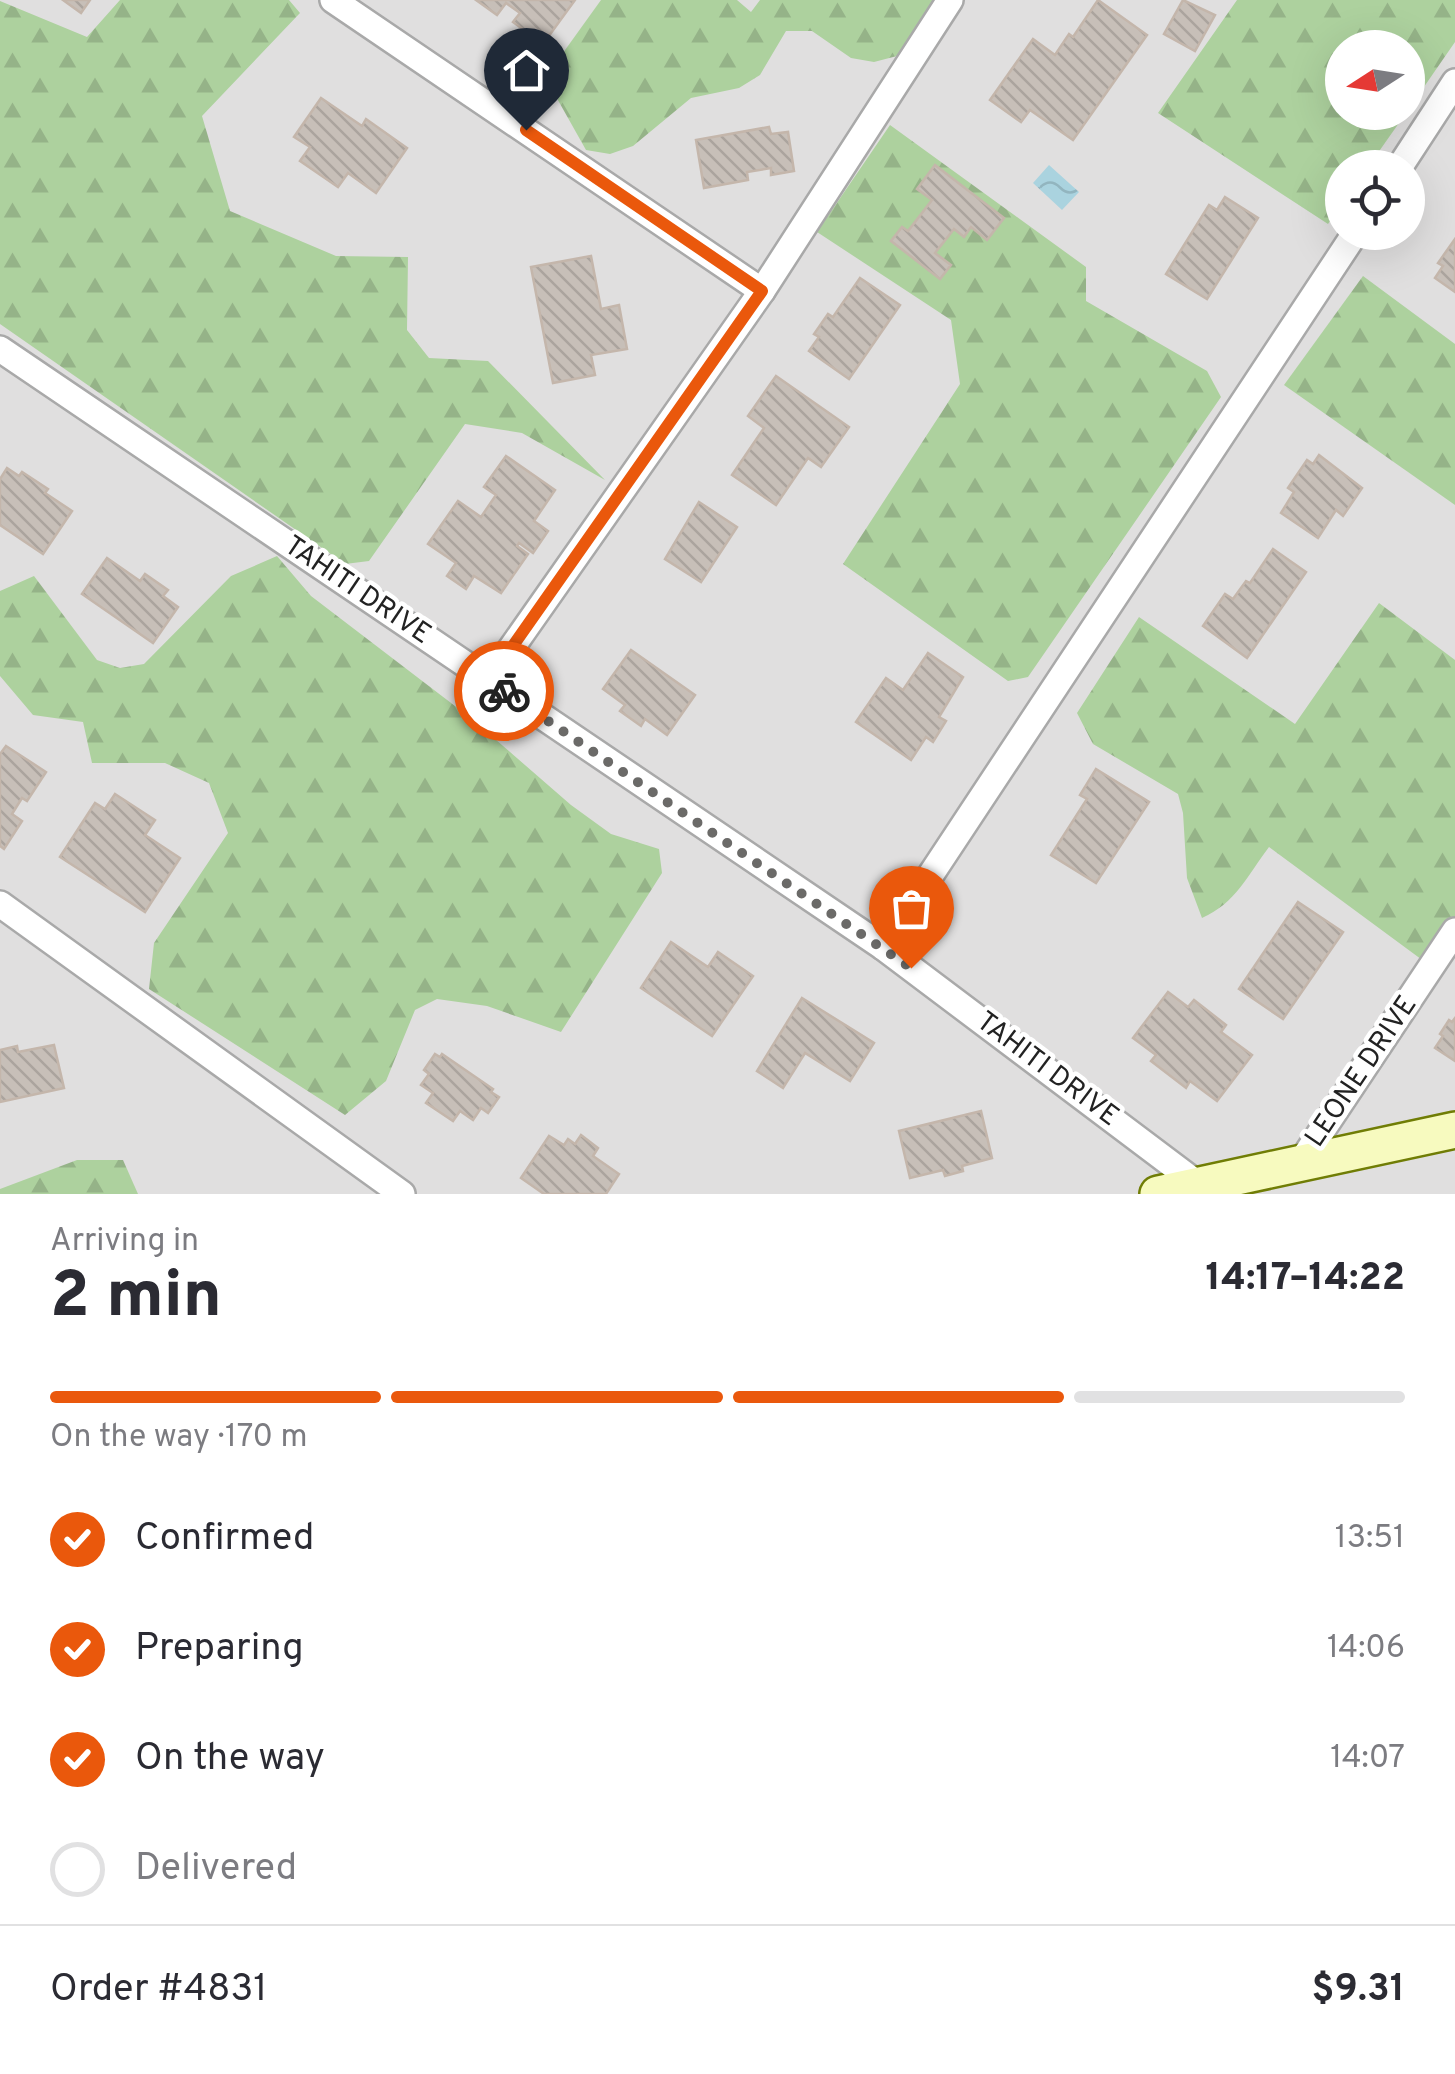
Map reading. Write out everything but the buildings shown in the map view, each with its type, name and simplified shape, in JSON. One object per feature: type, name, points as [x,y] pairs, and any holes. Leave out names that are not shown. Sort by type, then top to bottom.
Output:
[{"type":"street","points":[[333,0],[762,291]]},
{"type":"street","points":[[489,680],[762,291],[950,0]]},
{"type":"street","points":[[1410,150],[1455,82]]},
{"type":"street","points":[[883,946],[1344,250]]},
{"type":"street","name":"TAHITI DRIVE","points":[[0,350],[883,946],[1199,1186]]},
{"type":"street","points":[[6,914],[402,1194]]},
{"type":"street","name":"LEONE DRIVE","points":[[1301,1162],[1455,931]]},
{"type":"street","points":[[1158,1194],[1455,1130]]},
{"type":"shaded area","points":[[0,0],[1455,0],[1455,1194],[0,1194]]},
{"type":"green space","points":[[120,0],[289,0],[300,13],[202,116],[230,211],[336,256],[408,257],[407,330],[429,358],[488,361],[605,480],[522,433],[465,424],[369,561],[345,564],[0,324],[0,1],[87,37]]},
{"type":"green space","points":[[601,0],[737,0],[751,12],[760,0],[934,0],[897,56],[874,62],[851,58],[812,31],[786,31],[760,75],[739,88],[691,98],[633,146],[610,154],[586,150],[550,86],[555,64]]},
{"type":"green space","points":[[1237,0],[1455,0],[1455,42],[1425,85],[1425,30],[1325,30],[1325,130],[1394,130],[1380,150],[1325,150],[1325,222],[1158,113]]},
{"type":"green space","points":[[890,125],[1086,267],[1086,301],[1207,371],[1221,397],[1028,677],[1008,681],[843,564],[960,384],[951,320],[817,232]],"holes":[[[935,165],[971,227],[964,237],[954,229],[935,253],[950,265],[892,241],[908,231],[932,200],[917,188]]]},
{"type":"green space","points":[[1363,276],[1455,344],[1455,505],[1284,385]]},
{"type":"green space","points":[[277,556],[311,596],[472,719],[571,805],[611,834],[659,849],[662,873],[561,1032],[487,1006],[437,999],[415,1010],[386,1081],[345,1115],[149,989],[154,943],[228,833],[209,783],[165,763],[92,763],[83,722],[33,715],[0,676],[0,591],[34,576],[97,660],[120,668],[144,664],[231,576]]},
{"type":"green space","points":[[1379,603],[1455,660],[1455,918],[1429,965],[1269,847],[1232,897],[1202,918],[1187,878],[1178,794],[1093,744],[1077,713],[1139,617],[1295,724]]},
{"type":"green space","points":[[77,1160],[123,1160],[138,1194],[0,1194],[0,1189]]},
{"type":"water","points":[[1049,165],[1079,192],[1062,210],[1033,183]]},
{"type":"way so far","points":[[504,691],[911,968]]},
{"type":"route","points":[[504,691],[489,680],[762,291],[526,130]]}]
